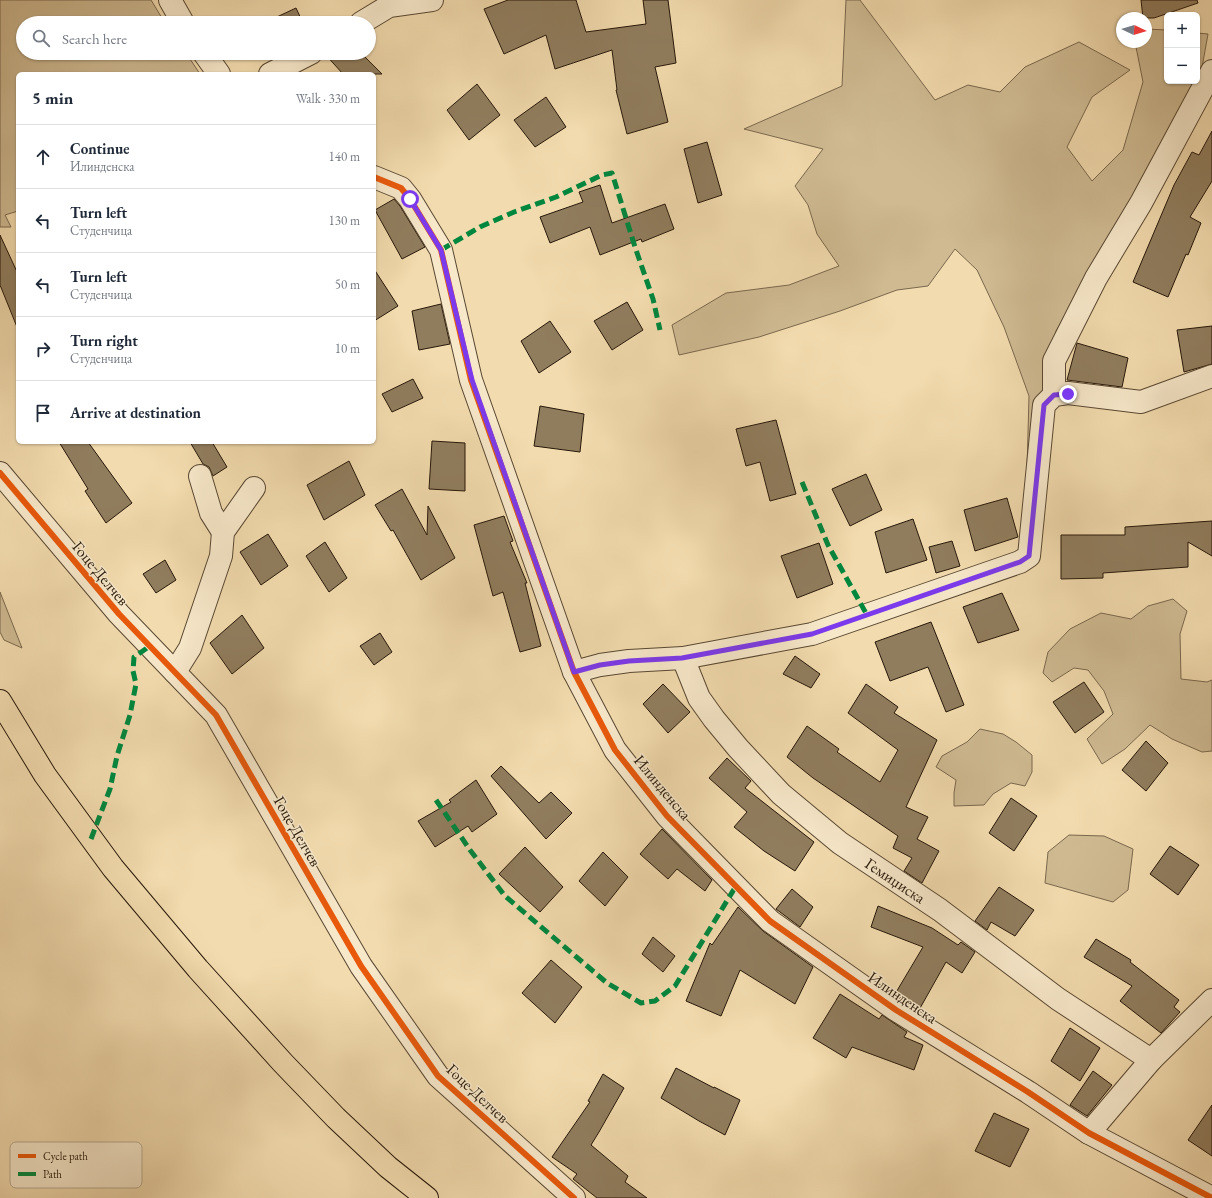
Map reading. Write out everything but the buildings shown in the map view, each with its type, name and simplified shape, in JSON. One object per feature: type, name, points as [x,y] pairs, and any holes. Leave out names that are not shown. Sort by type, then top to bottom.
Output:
[{"type":"main road","points":[[0,701],[45,775],[113,868],[198,970],[283,1063],[336,1118],[388,1167],[428,1198]]},
{"type":"street","points":[[170,0],[179,16]]},
{"type":"street","points":[[373,16],[389,6],[432,0]]},
{"type":"street","points":[[209,60],[218,72]]},
{"type":"street","points":[[274,72],[297,60]]},
{"type":"street","points":[[1054,395],[1054,360],[1096,278],[1141,203],[1212,71]]},
{"type":"street","name":"Илинденска","points":[[376,177],[401,188],[410,199],[441,250],[472,380],[574,672],[615,750],[667,816],[770,921],[896,1010],[1028,1092],[1089,1133],[1212,1198]]},
{"type":"street","points":[[574,672],[600,665],[629,661],[682,658],[812,634],[1020,562],[1029,556],[1044,405],[1054,395],[1068,394],[1141,402],[1212,376]]},
{"type":"street","name":"Гоце Делчев","points":[[0,473],[119,614],[216,715],[361,966],[438,1076],[574,1198]]},
{"type":"street","points":[[200,476],[211,513],[223,532]]},
{"type":"street","points":[[174,672],[190,648],[221,556],[223,532],[254,488]]},
{"type":"street","name":"Гемиџиска","points":[[682,658],[699,698],[714,719],[738,748],[781,794],[840,843],[940,910],[1058,999],[1152,1060]]},
{"type":"street","points":[[1089,1133],[1152,1060],[1212,1000]]},
{"type":"shaded area","points":[[0,0],[151,0],[161,16],[16,16],[16,60],[191,60],[199,72],[16,72],[16,212],[5,215],[11,227],[0,227]]},
{"type":"shaded area","points":[[846,0],[860,0],[935,100],[968,85],[1000,92],[1025,67],[1079,42],[1130,70],[1092,97],[1067,147],[1092,181],[1123,150],[1143,82],[1136,48],[1152,48],[1152,29],[1164,30],[1164,84],[1195,84],[1122,218],[1056,331],[1027,469],[1029,396],[1004,327],[977,270],[955,249],[928,286],[897,290],[840,311],[759,337],[679,355],[672,325],[726,293],[789,285],[839,266],[817,234],[808,205],[795,186],[823,149],[744,129],[842,86]]},
{"type":"shaded area","points":[[1200,33],[1208,34],[1200,75]]},
{"type":"shaded area","points":[[0,592],[22,648],[4,640],[0,632]]},
{"type":"shaded area","points":[[1173,599],[1187,611],[1180,634],[1181,679],[1207,682],[1212,680],[1212,751],[1202,752],[1172,739],[1150,725],[1125,749],[1102,764],[1087,739],[1113,714],[1104,691],[1088,670],[1074,668],[1052,682],[1043,673],[1048,652],[1070,629],[1101,613],[1131,619],[1148,606]]},
{"type":"shaded area","points":[[980,729],[1003,734],[1032,755],[1032,772],[1025,786],[1011,783],[993,794],[984,805],[954,806],[956,780],[936,767],[942,756],[967,742]]},
{"type":"shaded area","points":[[1069,835],[1104,836],[1133,849],[1128,890],[1113,902],[1045,883],[1048,852]]},
{"type":"marked path","points":[[441,250],[480,227],[514,212],[556,197],[602,175],[612,173],[653,299],[660,330]]},
{"type":"marked path","points":[[802,482],[828,545],[867,615]]},
{"type":"marked path","points":[[91,839],[110,789],[117,756],[130,715],[136,684],[133,671],[134,657],[150,646]]},
{"type":"marked path","points":[[436,800],[470,850],[505,896],[607,983],[641,1003],[655,1001],[675,986],[736,886]]},
{"type":"cycle path","points":[[376,178],[401,188],[410,199],[441,250],[471,380],[574,672],[615,750],[667,816],[770,921],[896,1010],[1028,1092],[1089,1133],[1212,1198]]},
{"type":"cycle path","points":[[0,473],[119,614],[216,715],[361,966],[438,1076],[574,1198]]},
{"type":"route","points":[[410,199],[441,250],[472,380],[574,672],[600,665],[629,661],[682,658],[812,634],[1020,562],[1029,556],[1044,405],[1054,395],[1068,394]]}]
